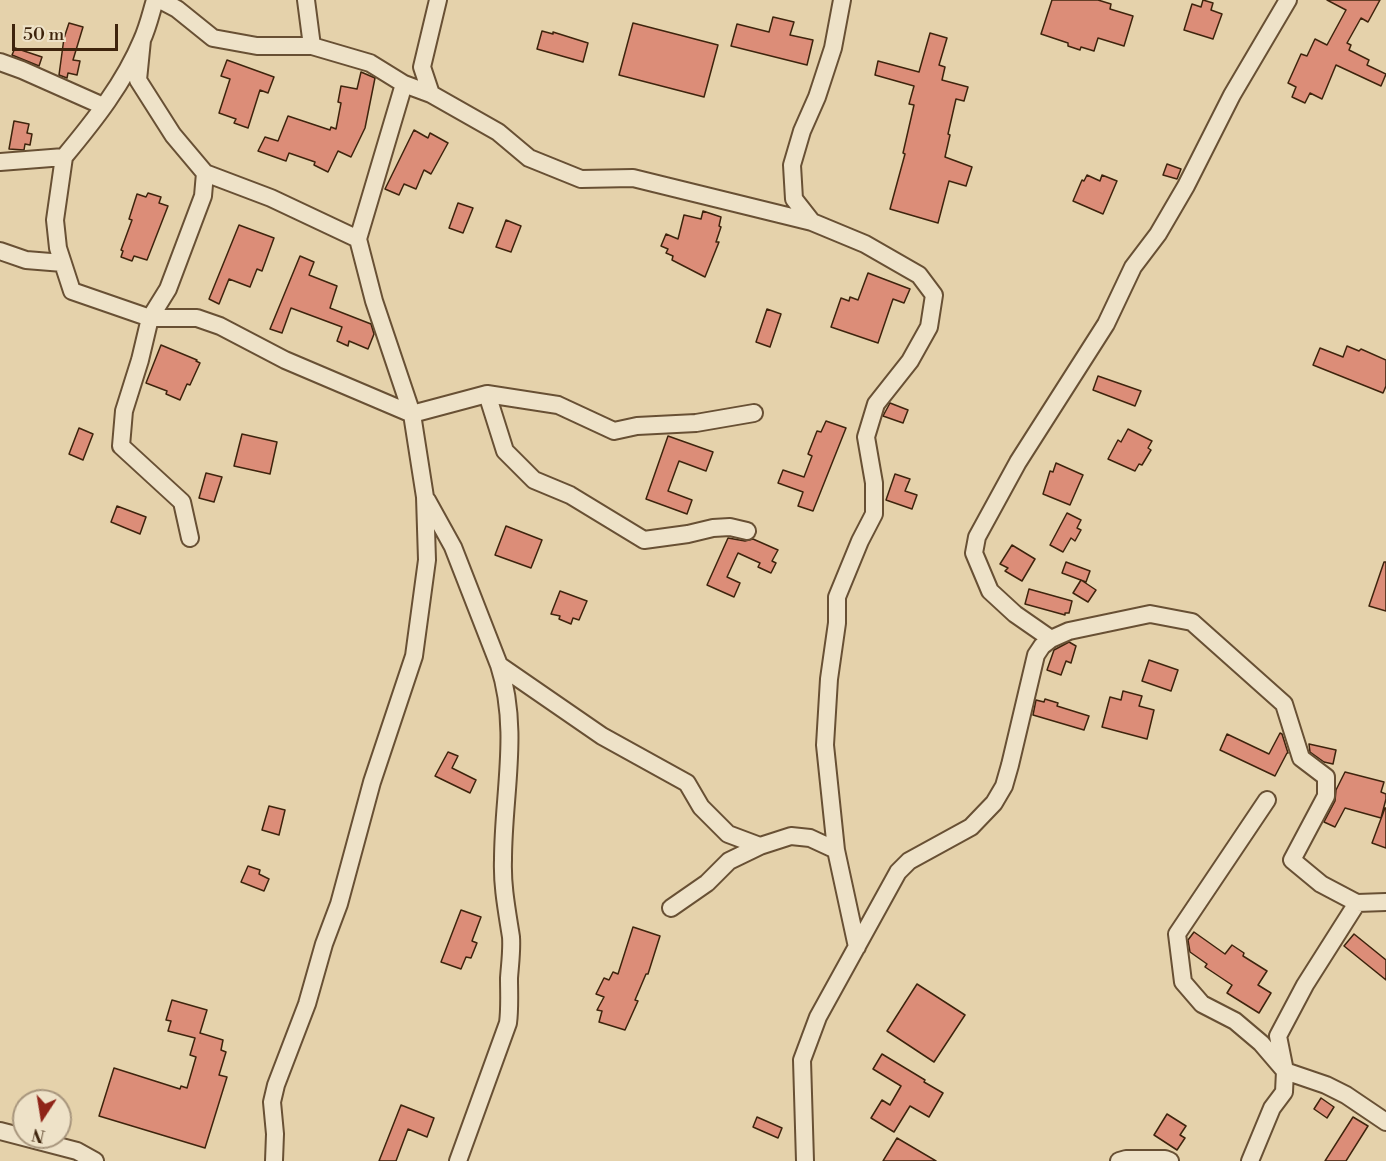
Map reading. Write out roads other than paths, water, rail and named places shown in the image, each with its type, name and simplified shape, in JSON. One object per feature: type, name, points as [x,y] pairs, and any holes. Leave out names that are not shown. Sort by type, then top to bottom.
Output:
[{"type":"street","points":[[155,0],[142,40],[119,83],[91,124],[64,157],[55,220],[58,248],[72,291],[150,318],[197,318],[219,326],[285,360],[412,414],[487,394],[558,405],[614,431],[637,426],[696,423],[754,413]]},
{"type":"street","points":[[160,0],[177,9],[213,38],[257,46],[312,46],[370,63],[404,84],[431,94],[498,132],[529,158],[581,179],[633,178],[812,222],[865,244],[919,275],[934,295],[929,327],[910,361],[876,404],[866,437],[874,483],[874,514],[837,597],[837,623],[829,679],[825,745],[836,850],[857,947]]},
{"type":"street","points":[[306,0],[312,46]]},
{"type":"street","points":[[431,94],[422,67],[438,0]]},
{"type":"street","points":[[812,222],[794,199],[792,165],[802,131],[833,48],[842,0]]},
{"type":"street","points":[[1051,639],[1015,614],[990,591],[974,553],[977,537],[1018,462],[1106,324],[1133,267],[1158,234],[1186,186],[1232,95],[1288,0]]},
{"type":"street","points":[[142,40],[138,80],[173,135],[205,173],[271,198],[358,239]]},
{"type":"street","points":[[0,62],[103,106]]},
{"type":"street","points":[[274,1161],[275,1134],[272,1102],[276,1084],[307,1004],[324,944],[339,904],[372,782],[414,656],[427,560],[425,497],[412,414],[374,301],[358,239],[404,84]]},
{"type":"street","points":[[0,162],[64,157]]},
{"type":"street","points":[[190,537],[182,502],[121,446],[124,411],[150,318],[168,289],[203,196],[205,173]]},
{"type":"street","points":[[0,251],[26,260],[63,263]]},
{"type":"street","points":[[487,394],[505,451],[534,480],[570,495],[644,540],[713,528],[730,527],[747,531]]},
{"type":"street","points":[[425,497],[453,547],[499,665],[504,681],[510,739],[502,859],[505,906],[511,939],[510,1007],[508,1023],[458,1161]]},
{"type":"street","points":[[805,1161],[802,1060],[818,1017],[898,872],[909,861],[971,827],[994,803],[1004,786],[1010,765],[1036,655],[1051,639],[1069,631],[1150,614],[1192,622],[1284,704],[1301,758],[1326,777],[1326,796],[1292,860],[1321,884],[1358,903],[1386,902]]},
{"type":"street","points":[[499,665],[602,736],[687,783],[701,807],[728,834],[760,846]]},
{"type":"street","points":[[1267,800],[1177,934],[1183,982],[1202,1004],[1235,1021],[1261,1043],[1285,1071],[1326,1085],[1346,1095],[1386,1122]]},
{"type":"street","points":[[671,908],[707,883],[729,861],[760,846],[790,836],[810,838],[836,850]]},
{"type":"street","points":[[1250,1161],[1272,1108],[1284,1092],[1285,1071],[1278,1036],[1305,985],[1358,903]]},
{"type":"street","points":[[0,1131],[78,1151],[95,1161]]},
{"type":"street","points":[[1119,1161],[1126,1159],[1170,1161]]}]
